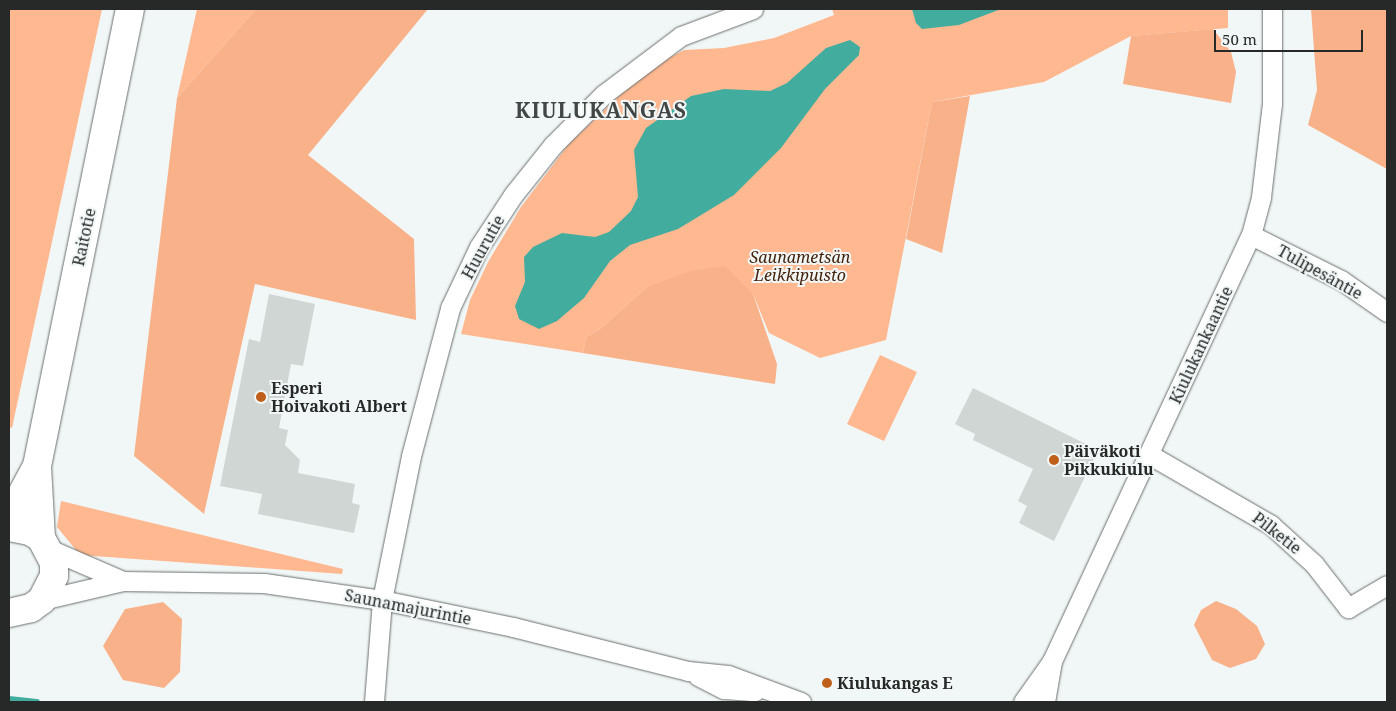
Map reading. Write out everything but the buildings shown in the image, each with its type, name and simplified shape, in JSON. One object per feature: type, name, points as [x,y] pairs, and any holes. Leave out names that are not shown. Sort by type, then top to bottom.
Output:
[{"type":"main road","name":"Raitotie","points":[[9,518],[37,466],[130,9]]},
{"type":"main road","name":"Raitotie","points":[[37,466],[45,543],[54,576],[42,600]]},
{"type":"main road","points":[[9,527],[30,531],[45,543]]},
{"type":"main road","points":[[12,618],[42,600]]},
{"type":"street","name":"Huurutie","points":[[374,702],[382,600],[411,456],[448,317],[479,247],[513,195],[553,145],[604,94],[681,36],[753,9]]},
{"type":"street","name":"Kiulukankaantie","points":[[1023,702],[1052,661],[1150,455],[1251,235],[1261,197],[1272,104],[1272,9]]},
{"type":"street","name":"Tulipesäntie","points":[[1251,235],[1340,280],[1387,312]]},
{"type":"street","name":"Pilketie","points":[[1150,455],[1271,525],[1314,564],[1348,608],[1387,585]]},
{"type":"street","name":"Saunamajurintie","points":[[45,543],[123,581]]},
{"type":"street","name":"Saunamajurintie","points":[[42,600],[123,581],[264,583],[382,600],[513,628],[688,671],[728,675],[764,691],[802,702]]},
{"type":"street","name":"Kiulukankaantie","points":[[1045,702],[1052,661]]},
{"type":"green space","points":[[9,9],[102,9],[12,428],[9,427]]},
{"type":"green space","points":[[197,9],[256,9],[177,98]]},
{"type":"green space","name":"Saunametsän Leikkipuisto","points":[[832,9],[1228,9],[1228,28],[1131,36],[1044,82],[932,102],[886,340],[820,358],[769,333],[753,294],[647,287],[599,330],[586,337],[583,353],[461,334],[470,300],[488,262],[521,207],[568,145],[620,95],[661,62],[684,50],[724,48],[774,38],[834,15]]},
{"type":"green space","points":[[880,355],[917,372],[884,441],[847,424]]},
{"type":"green space","points":[[61,501],[343,569],[342,574],[80,555],[57,527]]},
{"type":"shaded area","points":[[256,9],[428,9],[308,155],[414,239],[416,320],[255,284],[204,514],[134,456],[177,98]]},
{"type":"shaded area","points":[[912,9],[1001,9],[959,25],[922,29],[916,23]]},
{"type":"shaded area","points":[[1311,9],[1387,9],[1387,169],[1308,125],[1317,90]]},
{"type":"shaded area","points":[[1213,29],[1231,52],[1236,72],[1231,103],[1123,84],[1131,36]]},
{"type":"shaded area","points":[[850,40],[860,47],[859,55],[825,89],[781,148],[734,195],[678,229],[630,245],[610,261],[584,298],[557,321],[539,329],[519,319],[515,306],[525,282],[524,257],[533,247],[562,233],[595,237],[609,232],[631,211],[638,197],[634,150],[646,128],[691,96],[724,89],[770,91],[787,83],[826,48]]},
{"type":"shaded area","points":[[970,96],[942,253],[906,239],[932,102]]},
{"type":"shaded area","points":[[725,266],[753,294],[777,364],[775,384],[583,353],[586,337],[599,330],[647,287],[690,271]]},
{"type":"shaded area","points":[[1216,601],[1236,609],[1257,626],[1265,644],[1256,659],[1230,668],[1212,660],[1194,625],[1201,610]]},
{"type":"shaded area","points":[[163,602],[182,619],[180,672],[164,688],[123,680],[103,646],[125,609]]},
{"type":"waterway","points":[[9,699],[37,702]]},
{"type":"place","name":"Esperi Hoivakoti Albert","points":[[261,397]]},
{"type":"place","name":"Päiväkoti Pikkukiulu","points":[[1054,460]]},
{"type":"place","name":"Kiulukangas E","points":[[827,683]]},
{"type":"district","name":"KIULUKANGAS","points":[[601,110]]}]
